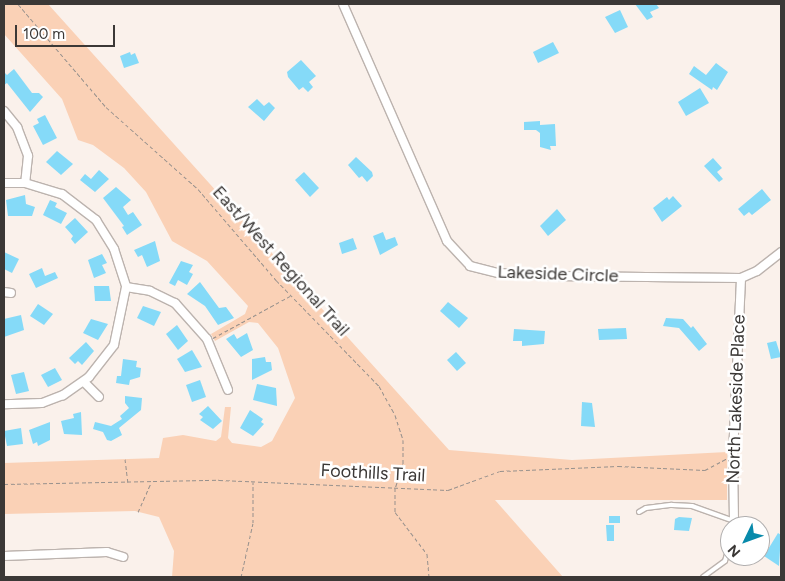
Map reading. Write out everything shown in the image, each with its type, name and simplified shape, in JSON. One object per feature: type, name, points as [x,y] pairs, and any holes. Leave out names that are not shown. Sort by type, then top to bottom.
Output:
[{"type":"street","name":"Lakeside Circle","points":[[343,4],[447,241],[462,260],[478,269],[499,273],[740,278],[757,272],[781,252]]},
{"type":"street","points":[[4,111],[18,127],[28,156],[25,183]]},
{"type":"street","points":[[4,183],[25,183],[62,194],[96,220],[114,249],[126,287],[114,345],[84,382],[42,403],[4,404]]},
{"type":"street","name":"North Lakeside Place","points":[[733,516],[733,456],[740,278]]},
{"type":"street","points":[[126,287],[150,291],[175,303],[207,340],[228,390]]},
{"type":"street","points":[[84,382],[99,397]]},
{"type":"street","points":[[4,556],[107,552],[123,557]]},
{"type":"lane","points":[[639,512],[646,508],[672,505],[692,506],[720,518]]},
{"type":"lane","points":[[703,577],[720,565]]},
{"type":"path","name":"East/West Regional Trail","points":[[18,4],[106,107],[198,189],[290,295],[380,386],[395,415],[403,440],[403,464],[396,488],[396,512],[428,554],[429,577]]},
{"type":"path","points":[[207,340],[290,295]]},
{"type":"path","name":"Foothills Trail","points":[[4,484],[254,481],[448,490],[500,471],[618,466],[705,470],[733,456]]},
{"type":"path","points":[[125,459],[129,483]]},
{"type":"path","points":[[241,577],[252,523],[254,481]]},
{"type":"path","points":[[138,512],[151,482]]},
{"type":"shaded area","points":[[4,4],[48,4],[449,450],[572,460],[727,452],[727,500],[495,500],[563,577],[172,577],[174,551],[159,517],[135,511],[4,514],[4,463],[159,458],[163,438],[183,435],[216,441],[221,437],[225,407],[231,407],[228,438],[232,443],[261,447],[272,441],[295,398],[278,348],[258,323],[249,322],[215,341],[211,334],[245,314],[248,306],[207,261],[172,241],[146,192],[124,168],[93,145],[78,140],[62,99],[4,34]]},
{"type":"building","points":[[635,4],[656,4],[659,8],[650,12],[653,17],[647,20]]},
{"type":"building","points":[[620,10],[628,27],[615,33],[605,17]]},
{"type":"building","points":[[553,42],[559,53],[538,63],[533,52]]},
{"type":"building","points":[[130,52],[131,55],[135,53],[139,63],[124,68],[120,56]]},
{"type":"building","points":[[301,60],[316,76],[309,82],[313,87],[308,92],[303,87],[299,90],[288,77],[287,72]]},
{"type":"building","points":[[716,63],[728,72],[717,90],[713,87],[712,90],[689,74],[694,66],[706,75]]},
{"type":"building","points":[[14,69],[32,93],[39,93],[43,97],[30,112],[7,83],[4,85],[4,72],[7,75]]},
{"type":"building","points":[[700,88],[709,103],[686,116],[678,102]]},
{"type":"building","points":[[257,99],[264,106],[269,102],[275,108],[264,121],[248,107]]},
{"type":"building","points":[[45,115],[57,138],[43,145],[33,126],[39,123],[37,119]]},
{"type":"building","points":[[540,121],[540,125],[555,124],[556,146],[550,146],[551,150],[540,147],[540,133],[536,130],[524,130],[524,122]]},
{"type":"building","points":[[57,151],[73,164],[61,175],[46,162]]},
{"type":"building","points":[[356,157],[372,172],[373,176],[367,182],[362,176],[359,178],[348,165]]},
{"type":"building","points":[[713,158],[722,168],[717,172],[723,179],[719,182],[704,166]]},
{"type":"building","points":[[99,170],[109,179],[95,192],[80,180],[85,174],[91,179]]},
{"type":"building","points":[[304,172],[319,188],[310,197],[295,180]]},
{"type":"building","points":[[116,187],[131,200],[123,207],[128,215],[133,212],[142,225],[127,235],[122,227],[124,226],[103,198]]},
{"type":"building","points":[[762,189],[771,200],[752,215],[749,212],[744,216],[738,209]]},
{"type":"building","points":[[25,195],[26,204],[35,207],[32,216],[8,216],[6,200]]},
{"type":"building","points":[[673,196],[682,206],[662,222],[653,208],[667,197],[669,200]]},
{"type":"building","points":[[50,200],[57,203],[55,207],[67,213],[61,224],[43,215]]},
{"type":"building","points":[[557,209],[566,220],[548,236],[540,226]]},
{"type":"building","points":[[75,218],[88,232],[75,244],[71,239],[73,236],[65,227]]},
{"type":"building","points":[[383,232],[386,240],[395,237],[398,245],[380,255],[373,236]]},
{"type":"building","points":[[353,238],[357,249],[342,254],[339,243]]},
{"type":"building","points":[[155,241],[160,261],[147,267],[142,255],[138,257],[134,250]]},
{"type":"building","points":[[4,252],[19,259],[12,273],[4,269]]},
{"type":"building","points":[[102,254],[107,263],[102,265],[106,273],[94,278],[88,260]]},
{"type":"building","points":[[181,261],[193,265],[189,272],[193,274],[187,285],[178,280],[175,286],[169,283]]},
{"type":"building","points":[[42,268],[45,276],[55,272],[58,278],[36,288],[29,274]]},
{"type":"building","points":[[200,282],[219,308],[226,307],[234,318],[218,325],[205,306],[187,294]]},
{"type":"building","points":[[94,286],[109,286],[111,301],[95,301]]},
{"type":"building","points":[[448,302],[468,318],[459,328],[440,311]]},
{"type":"building","points":[[38,304],[53,314],[44,325],[30,316]]},
{"type":"building","points":[[143,306],[161,312],[154,326],[137,318]]},
{"type":"building","points":[[21,315],[24,330],[4,337],[4,319]]},
{"type":"building","points":[[666,318],[683,319],[691,328],[693,326],[707,344],[699,351],[679,328],[663,326]]},
{"type":"building","points":[[91,319],[108,324],[98,340],[83,333]]},
{"type":"building","points":[[177,325],[188,341],[178,350],[166,334]]},
{"type":"building","points":[[626,328],[627,339],[599,340],[598,329]]},
{"type":"building","points":[[514,329],[545,331],[544,344],[522,346],[522,341],[513,341]]},
{"type":"building","points":[[247,333],[253,350],[241,357],[226,339],[234,334],[237,339]]},
{"type":"building","points":[[776,341],[781,357],[771,359],[767,343]]},
{"type":"building","points":[[86,342],[94,351],[82,365],[78,361],[75,364],[69,358]]},
{"type":"building","points":[[192,350],[202,367],[185,372],[177,359]]},
{"type":"building","points":[[456,352],[466,363],[457,371],[447,360]]},
{"type":"building","points":[[265,357],[266,362],[271,362],[272,370],[252,380],[252,359]]},
{"type":"building","points":[[123,359],[137,361],[136,367],[141,368],[140,377],[130,380],[129,385],[116,383],[117,376],[121,376]]},
{"type":"building","points":[[55,368],[62,380],[48,387],[41,375]]},
{"type":"building","points":[[24,372],[29,391],[16,394],[11,375]]},
{"type":"building","points":[[200,380],[206,397],[192,402],[186,385]]},
{"type":"building","points":[[257,384],[276,388],[277,406],[253,400]]},
{"type":"building","points":[[125,396],[142,398],[141,410],[119,428],[122,435],[111,441],[107,440],[103,432],[93,429],[95,422],[111,426],[122,419],[120,416],[129,408],[125,403]]},
{"type":"building","points":[[582,402],[592,403],[595,427],[581,426]]},
{"type":"building","points":[[208,406],[222,421],[213,429],[200,420],[203,417],[199,414]]},
{"type":"building","points":[[250,410],[263,419],[261,422],[264,424],[253,436],[240,428]]},
{"type":"building","points":[[81,412],[82,435],[64,434],[61,421],[74,418],[73,414]]},
{"type":"building","points":[[50,422],[50,440],[38,446],[37,442],[33,444],[29,430]]},
{"type":"building","points":[[21,428],[23,444],[7,446],[4,431]]},
{"type":"building","points":[[609,516],[620,516],[620,523],[609,523]]},
{"type":"building","points":[[679,517],[692,518],[689,531],[674,530],[675,519]]},
{"type":"building","points":[[606,525],[614,525],[614,541],[607,541]]},
{"type":"building","points":[[778,533],[781,535],[779,566],[770,560],[770,546]]}]
